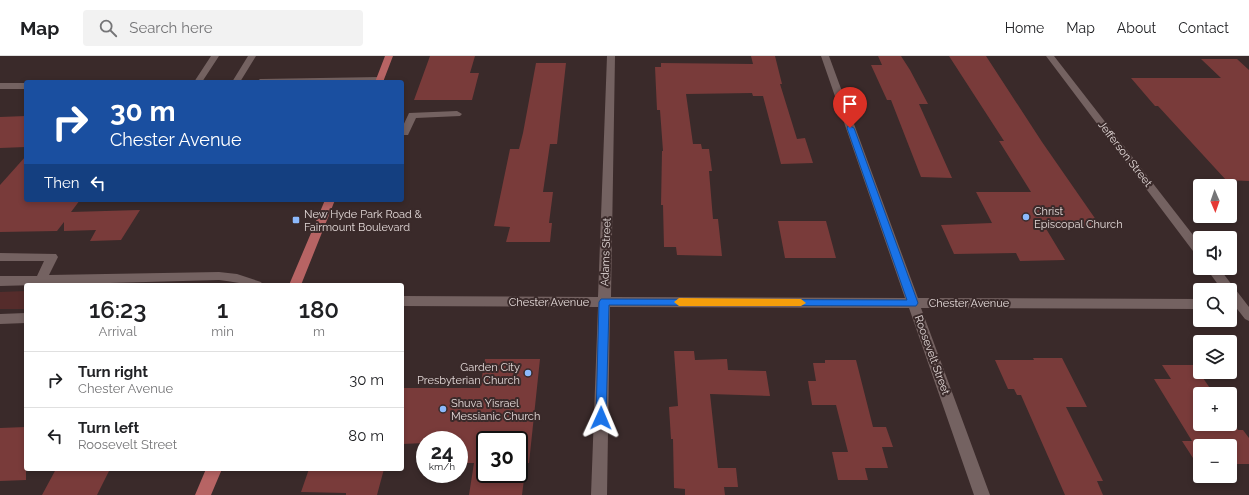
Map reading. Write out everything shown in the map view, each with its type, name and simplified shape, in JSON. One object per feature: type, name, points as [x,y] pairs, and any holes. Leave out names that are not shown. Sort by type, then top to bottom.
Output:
[{"type":"main road","points":[[379,80],[389,56]]},
{"type":"main road","points":[[296,283],[329,202]]},
{"type":"main road","points":[[203,495],[213,471]]},
{"type":"street","points":[[199,80],[216,56]]},
{"type":"street","points":[[237,80],[252,56]]},
{"type":"street","name":"Adams Street","points":[[599,495],[611,56]]},
{"type":"street","name":"Roosevelt Street","points":[[825,56],[982,495]]},
{"type":"street","name":"Jefferson Street","points":[[1050,56],[1193,243]]},
{"type":"street","points":[[0,86],[24,86]]},
{"type":"street","points":[[405,133],[412,116],[457,114]]},
{"type":"street","points":[[0,257],[52,256],[41,280]]},
{"type":"street","points":[[1218,275],[1224,283]]},
{"type":"street","points":[[0,281],[219,276],[237,278],[252,283]]},
{"type":"street","name":"Chester Avenue","points":[[404,301],[1193,304]]},
{"type":"street","points":[[1240,304],[1249,316]]},
{"type":"street","points":[[0,319],[24,318]]},
{"type":"shaded area","points":[[24,291],[24,309],[0,309],[0,292]]},
{"type":"building","points":[[430,56],[475,56],[470,73],[479,73],[472,100],[414,100]]},
{"type":"building","points":[[751,56],[775,56],[782,84],[780,84],[797,139],[805,138],[813,163],[781,164],[763,96],[753,96],[752,93],[686,94],[693,144],[701,144],[702,149],[709,149],[712,171],[709,171],[713,219],[718,219],[722,256],[677,255],[676,247],[664,247],[663,205],[661,205],[663,151],[660,110],[657,110],[655,67],[661,67],[661,63],[753,64]]},
{"type":"building","points":[[878,56],[901,56],[910,70],[928,104],[919,104],[952,178],[921,177],[891,100],[887,100],[871,65],[882,65]]},
{"type":"building","points":[[949,56],[986,56],[1042,142],[1101,227],[1045,227],[1065,260],[1020,261],[1016,253],[954,254],[941,225],[992,223],[976,192],[1031,192],[999,141],[1004,141]]},
{"type":"building","points":[[1201,59],[1237,59],[1249,70],[1249,181],[1225,179],[1158,106],[1155,106],[1131,78],[1221,78]]},
{"type":"building","points":[[536,63],[566,63],[557,144],[550,144],[543,192],[553,192],[549,223],[552,223],[550,242],[506,242],[510,227],[494,226],[510,149],[519,149]]},
{"type":"building","points":[[24,116],[24,147],[0,148],[0,117]]},
{"type":"building","points":[[24,158],[24,202],[78,202],[71,212],[140,210],[121,240],[90,241],[96,230],[64,231],[64,222],[57,231],[0,232],[0,185]]},
{"type":"building","points":[[778,221],[826,221],[836,258],[785,258]]},
{"type":"building","points":[[674,351],[694,351],[695,360],[727,359],[728,370],[766,371],[770,396],[710,394],[718,468],[736,468],[738,487],[724,487],[725,495],[685,495],[685,489],[674,488],[673,439],[671,439],[669,407],[678,406]]},
{"type":"building","points":[[1033,358],[1062,358],[1087,407],[1066,407],[1103,481],[1097,481],[1103,495],[1065,495],[1021,395],[1017,395],[1014,389],[1008,389],[995,360],[1034,360]]},
{"type":"building","points":[[485,359],[540,359],[529,463],[528,431],[476,431],[476,483],[524,483],[522,495],[469,495],[474,463],[468,463],[468,431],[416,431],[416,443],[404,444],[404,388],[480,388]]},
{"type":"building","points":[[825,360],[856,360],[873,427],[886,427],[893,447],[882,447],[888,468],[865,468],[868,480],[838,480],[832,452],[848,452],[836,405],[812,405],[808,381],[816,381],[813,363],[825,363]]},
{"type":"building","points":[[1162,365],[1193,365],[1193,379],[1204,379],[1209,387],[1193,387],[1193,431],[1237,431],[1237,428],[1238,430],[1243,430],[1249,438],[1249,464],[1237,464],[1237,439],[1193,439],[1193,458],[1182,441],[1192,441],[1154,379],[1171,379]]},
{"type":"building","points":[[24,427],[24,471],[26,471],[26,480],[0,481],[0,428]]},
{"type":"building","points":[[55,471],[109,471],[97,495],[42,495]]},
{"type":"building","points":[[308,471],[383,471],[377,495],[346,495],[346,493],[301,492]]},
{"type":"slow traffic","points":[[679,302],[801,303]]},
{"type":"place","name":"Christ Episcopal Church","points":[[1026,217]]},
{"type":"place","name":"New Hyde Park Road & Fairmount Boulevard","points":[[296,220]]},
{"type":"place","name":"Garden City Presbyterian Church","points":[[528,373]]},
{"type":"place","name":"Shuva Yisrael Messianic Church","points":[[443,409]]},
{"type":"route","points":[[601,418],[604,302],[913,303],[850,128]]}]
